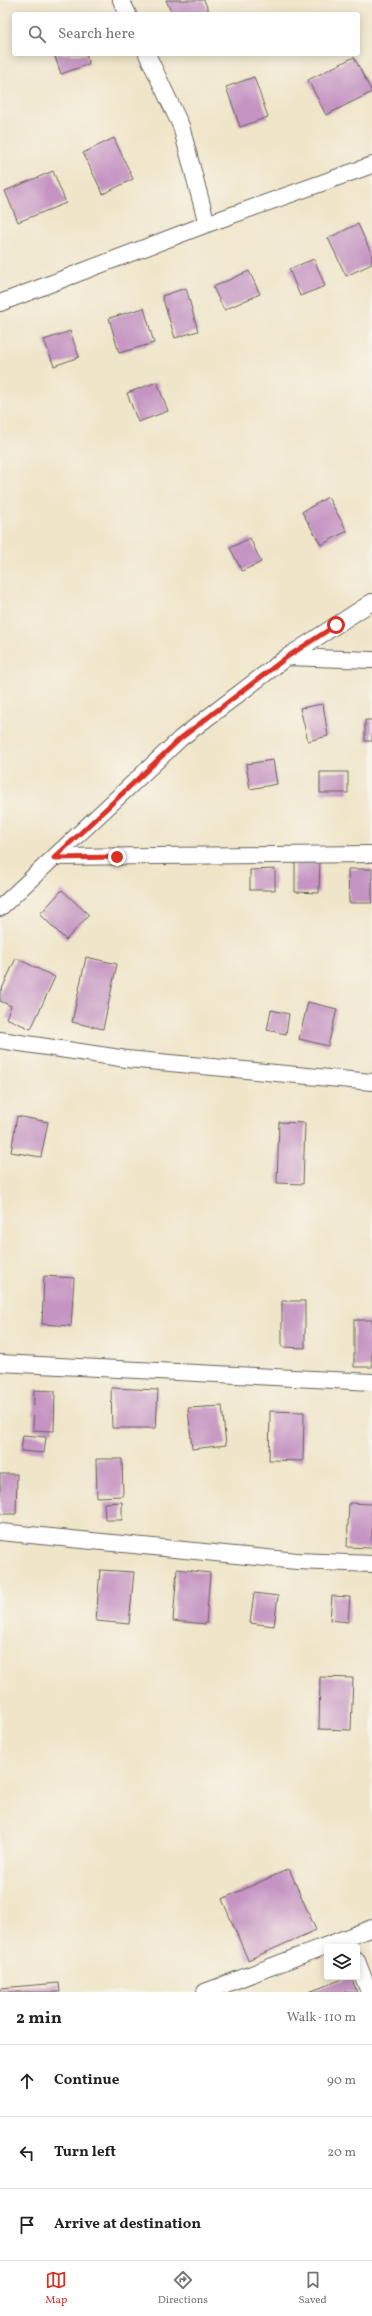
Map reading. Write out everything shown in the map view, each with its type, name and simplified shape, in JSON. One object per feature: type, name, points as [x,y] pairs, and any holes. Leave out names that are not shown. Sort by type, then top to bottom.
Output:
[{"type":"lane","points":[[121,0],[127,12]]},
{"type":"lane","points":[[148,56],[181,126],[207,224]]},
{"type":"lane","points":[[0,303],[207,224],[372,165]]},
{"type":"lane","points":[[0,908],[181,738],[287,657],[372,602]]},
{"type":"lane","points":[[287,657],[372,660]]},
{"type":"lane","points":[[54,858],[372,854]]},
{"type":"lane","points":[[0,1040],[127,1059],[372,1082]]},
{"type":"lane","points":[[0,1363],[372,1382]]},
{"type":"lane","points":[[0,1532],[297,1561],[372,1564]]},
{"type":"lane","points":[[210,1991],[350,1942],[372,1928]]},
{"type":"lane","points":[[360,1969],[369,1992]]},
{"type":"building","points":[[166,0],[204,0],[209,12],[171,12]]},
{"type":"building","points":[[55,56],[87,56],[89,64],[61,74]]},
{"type":"building","points":[[354,57],[372,92],[326,115],[308,80]]},
{"type":"building","points":[[254,77],[268,117],[240,127],[226,87]]},
{"type":"building","points":[[114,138],[133,179],[103,194],[83,153]]},
{"type":"building","points":[[53,171],[66,203],[18,222],[5,191]]},
{"type":"building","points":[[358,224],[372,255],[372,264],[346,276],[328,238]]},
{"type":"building","points":[[314,259],[325,286],[300,296],[289,269]]},
{"type":"building","points":[[249,271],[260,294],[224,310],[213,287]]},
{"type":"building","points":[[186,288],[198,331],[175,338],[162,296]]},
{"type":"building","points":[[144,308],[154,343],[119,353],[109,318]]},
{"type":"building","points":[[70,331],[79,357],[54,366],[44,340]]},
{"type":"building","points":[[157,382],[168,411],[138,422],[127,393]]},
{"type":"building","points":[[328,497],[347,531],[321,545],[302,512]]},
{"type":"building","points":[[250,538],[261,562],[242,571],[230,548]]},
{"type":"building","points":[[323,704],[328,736],[308,741],[300,708]]},
{"type":"building","points":[[365,720],[372,720],[372,741],[365,741]]},
{"type":"building","points":[[273,760],[277,784],[250,789],[246,764]]},
{"type":"building","points":[[320,772],[348,772],[348,793],[320,793]]},
{"type":"building","points":[[295,861],[320,861],[319,893],[295,892]]},
{"type":"building","points":[[275,869],[275,890],[250,890],[250,870]]},
{"type":"building","points":[[348,869],[372,869],[372,903],[349,903]]},
{"type":"building","points":[[62,890],[89,915],[66,940],[40,914]]},
{"type":"building","points":[[86,957],[117,964],[103,1029],[72,1022]]},
{"type":"building","points":[[16,958],[55,977],[31,1029],[6,1018],[11,1006],[0,1001],[0,993]]},
{"type":"building","points":[[308,1002],[337,1009],[328,1046],[299,1039]]},
{"type":"building","points":[[271,1010],[289,1014],[286,1034],[267,1030]]},
{"type":"building","points":[[17,1116],[48,1122],[41,1157],[11,1152]]},
{"type":"building","points":[[279,1122],[305,1123],[303,1184],[277,1183]]},
{"type":"building","points":[[44,1276],[74,1278],[71,1326],[42,1324]]},
{"type":"building","points":[[282,1301],[305,1301],[305,1348],[282,1347]]},
{"type":"building","points":[[354,1320],[372,1320],[372,1367],[354,1367]]},
{"type":"building","points":[[111,1388],[158,1390],[156,1428],[112,1428]]},
{"type":"building","points":[[34,1390],[55,1391],[54,1431],[33,1430]]},
{"type":"building","points":[[222,1406],[226,1445],[192,1449],[188,1408]]},
{"type":"building","points":[[270,1411],[304,1412],[303,1461],[269,1460]]},
{"type":"building","points":[[23,1435],[46,1437],[44,1453],[21,1451]]},
{"type":"building","points":[[96,1459],[122,1459],[123,1496],[97,1497]]},
{"type":"building","points":[[0,1474],[17,1474],[16,1514],[0,1514]]},
{"type":"building","points":[[122,1502],[122,1520],[105,1520],[104,1503]]},
{"type":"building","points":[[349,1503],[372,1504],[372,1548],[347,1547]]},
{"type":"building","points":[[177,1569],[210,1573],[206,1624],[173,1621]]},
{"type":"building","points":[[100,1570],[134,1572],[129,1624],[96,1621]]},
{"type":"building","points":[[254,1593],[278,1596],[274,1626],[250,1623]]},
{"type":"building","points":[[332,1596],[350,1597],[348,1622],[330,1620]]},
{"type":"building","points":[[320,1677],[353,1678],[351,1730],[319,1729]]},
{"type":"building","points":[[289,1869],[316,1930],[248,1960],[222,1899]]},
{"type":"building","points":[[340,1980],[352,1980],[357,1992],[309,1992]]},
{"type":"building","points":[[59,1983],[60,1992],[0,1992],[0,1988]]},
{"type":"route","points":[[117,857],[54,858],[181,738],[287,657],[336,625]]}]
